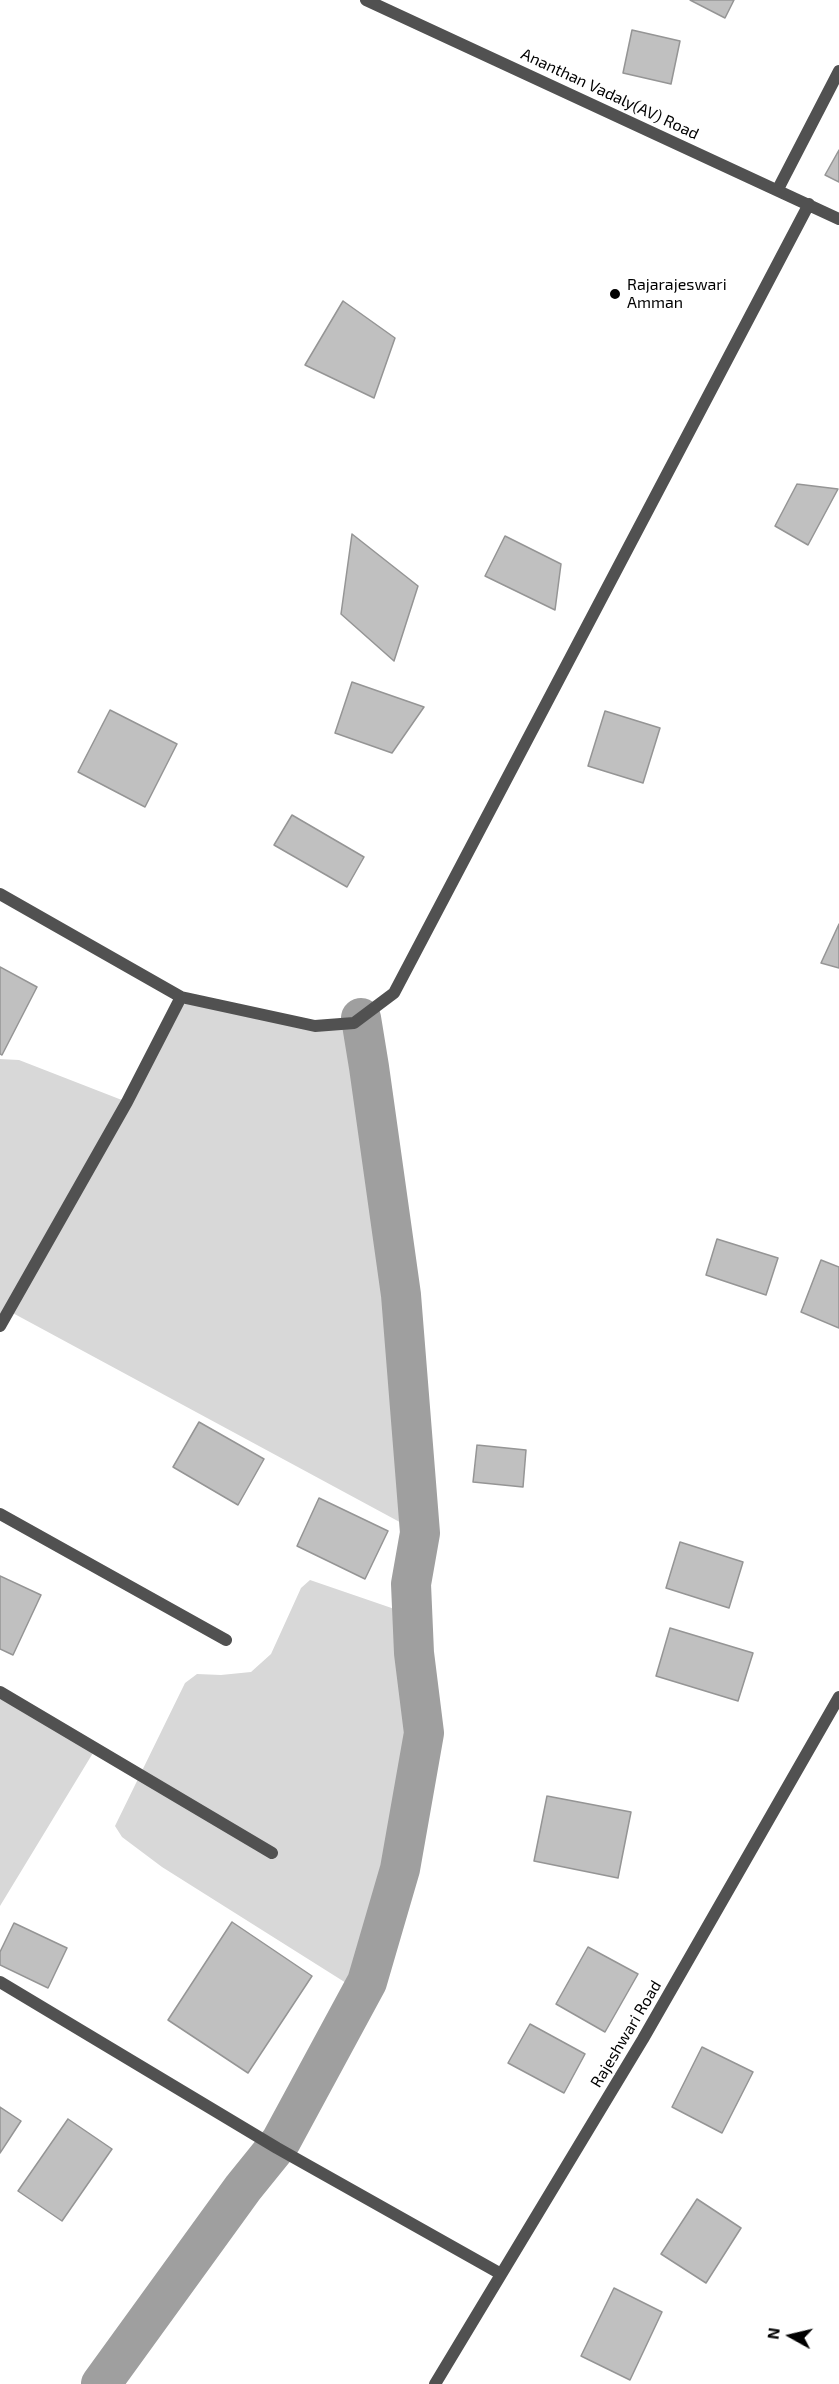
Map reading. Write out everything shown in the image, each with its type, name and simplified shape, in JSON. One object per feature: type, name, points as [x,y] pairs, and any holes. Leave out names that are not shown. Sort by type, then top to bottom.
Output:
[{"type":"street","name":"Ananthan Vadaly(AV) Road","points":[[366,0],[839,219]]},
{"type":"street","points":[[778,189],[839,70]]},
{"type":"street","points":[[0,894],[181,997],[315,1026],[354,1023],[394,993],[809,204]]},
{"type":"street","points":[[0,1326],[127,1102],[181,997]]},
{"type":"street","points":[[0,1514],[226,1640]]},
{"type":"street","points":[[0,1692],[272,1853]]},
{"type":"street","name":"Rajeshwari Road","points":[[435,2384],[643,2039],[839,1697]]},
{"type":"street","points":[[0,1982],[252,2133],[501,2274]]},
{"type":"shaded area","points":[[181,997],[315,1026],[361,1018],[401,1295],[420,1533],[9,1311],[0,1326],[0,1059],[19,1060],[127,1102]]},
{"type":"shaded area","points":[[310,1580],[412,1615],[414,1653],[424,1733],[400,1869],[362,1993],[162,1867],[122,1837],[115,1826],[185,1683],[197,1674],[221,1675],[251,1672],[271,1654],[301,1588]]},
{"type":"shaded area","points":[[0,1692],[96,1748],[0,1906]]},
{"type":"building","points":[[690,0],[734,0],[725,18]]},
{"type":"building","points":[[632,30],[680,41],[671,84],[623,73]]},
{"type":"building","points":[[839,150],[839,182],[825,175]]},
{"type":"building","points":[[343,301],[395,338],[374,398],[305,365]]},
{"type":"building","points":[[797,484],[838,489],[808,545],[775,526]]},
{"type":"building","points":[[352,534],[418,586],[394,661],[341,614]]},
{"type":"building","points":[[505,536],[561,564],[555,610],[485,576]]},
{"type":"building","points":[[352,682],[424,707],[392,753],[335,733]]},
{"type":"building","points":[[110,710],[177,744],[145,807],[78,772]]},
{"type":"building","points":[[605,711],[660,728],[643,783],[588,766]]},
{"type":"building","points":[[292,815],[364,857],[347,887],[274,845]]},
{"type":"building","points":[[839,924],[839,968],[821,963]]},
{"type":"building","points":[[0,967],[37,987],[2,1055],[0,1054]]},
{"type":"building","points":[[717,1239],[778,1258],[766,1295],[706,1275]]},
{"type":"building","points":[[821,1260],[839,1267],[839,1328],[801,1312]]},
{"type":"building","points":[[199,1422],[264,1459],[238,1505],[173,1467]]},
{"type":"building","points":[[477,1445],[526,1450],[523,1487],[473,1482]]},
{"type":"building","points":[[319,1498],[388,1531],[365,1579],[297,1546]]},
{"type":"building","points":[[680,1542],[743,1562],[729,1608],[666,1588]]},
{"type":"building","points":[[0,1576],[41,1595],[13,1655],[0,1649]]},
{"type":"building","points":[[670,1628],[753,1653],[738,1701],[656,1676]]},
{"type":"building","points":[[547,1796],[631,1812],[618,1878],[534,1861]]},
{"type":"building","points":[[232,1922],[312,1976],[248,2073],[168,2020]]},
{"type":"building","points":[[14,1923],[67,1948],[48,1988],[0,1965],[0,1952]]},
{"type":"building","points":[[588,1947],[638,1974],[605,2032],[556,2004]]},
{"type":"building","points":[[530,2024],[585,2054],[564,2093],[508,2063]]},
{"type":"building","points":[[702,2047],[753,2072],[722,2133],[672,2107]]},
{"type":"building","points":[[0,2107],[21,2121],[0,2153]]},
{"type":"building","points":[[68,2119],[112,2149],[62,2221],[18,2191]]},
{"type":"building","points":[[697,2199],[741,2228],[706,2283],[661,2254]]},
{"type":"building","points":[[614,2288],[662,2312],[630,2380],[581,2356]]},
{"type":"waterway","points":[[101,2384],[243,2188],[281,2141],[367,1982],[400,1869],[424,1733],[414,1653],[411,1584],[420,1533],[401,1295],[361,1018]]},
{"type":"place","name":"Rajarajeswari Amman","points":[[615,294]]}]
